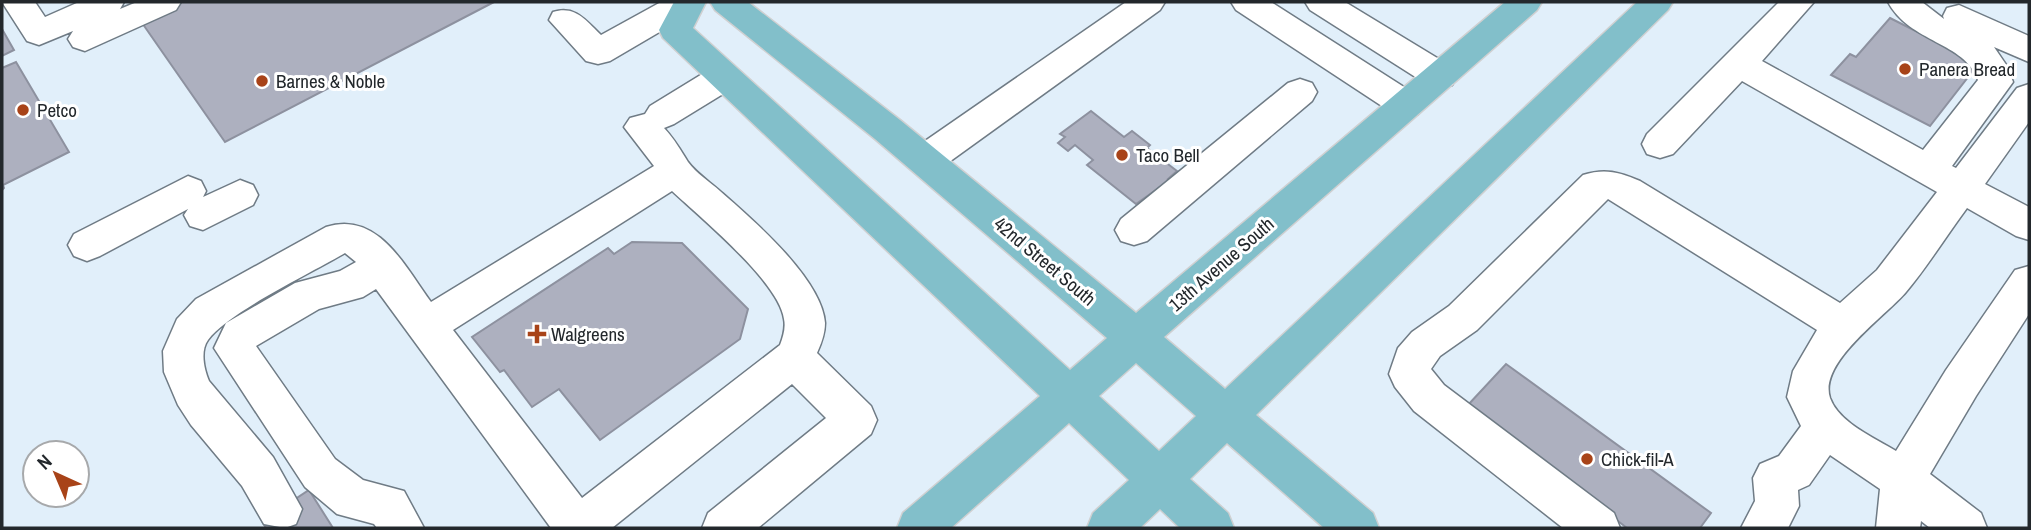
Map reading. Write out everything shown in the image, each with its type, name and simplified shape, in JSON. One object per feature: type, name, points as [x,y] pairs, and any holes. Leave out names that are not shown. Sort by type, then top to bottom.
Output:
[{"type":"main road","points":[[688,2],[676,30],[1212,528]]},
{"type":"main road","name":"42nd Street South","points":[[726,2],[830,81],[925,160],[1357,528]]},
{"type":"main road","name":"13th Avenue South","points":[[919,528],[1136,337],[1526,2]]},
{"type":"main road","points":[[1553,100],[1591,35],[1618,2]]},
{"type":"main road","points":[[1110,528],[1657,2]]},
{"type":"lane","points":[[18,2],[39,33],[108,2]]},
{"type":"lane","points":[[85,39],[165,2]]},
{"type":"lane","points":[[565,20],[598,52],[688,2]]},
{"type":"lane","points":[[925,160],[1149,2]]},
{"type":"lane","points":[[1247,2],[1406,105]]},
{"type":"lane","points":[[1321,2],[1440,76]]},
{"type":"lane","points":[[1660,144],[1798,2]]},
{"type":"lane","points":[[1904,2],[1923,23],[1983,54],[1993,70],[1996,82],[1891,282],[1842,325],[1813,371],[1808,397],[1824,428],[1903,480],[1965,528]]},
{"type":"lane","points":[[1931,2],[2029,50]]},
{"type":"lane","points":[[1738,64],[2029,225]]},
{"type":"lane","points":[[280,509],[256,469],[212,420],[182,371],[181,357],[187,336],[197,321],[210,311],[340,238],[358,238],[375,257],[578,528],[794,358],[801,346],[805,319],[797,295],[782,274],[674,171],[652,121],[724,77]]},
{"type":"lane","points":[[1133,229],[1300,92]]},
{"type":"lane","points":[[1945,179],[2029,97]]},
{"type":"lane","points":[[426,326],[674,171]]},
{"type":"lane","points":[[1598,528],[1429,398],[1410,374],[1412,361],[1426,344],[1463,318],[1596,185],[1610,184],[1627,191],[1842,325]]},
{"type":"lane","points":[[87,245],[196,203],[240,195]]},
{"type":"lane","points":[[375,257],[349,285],[309,295],[240,335],[234,348],[320,473],[353,499],[388,506],[402,528]]},
{"type":"lane","points":[[1898,528],[1903,480],[1961,383],[2029,282]]},
{"type":"lane","points":[[724,528],[856,420],[794,358]]},
{"type":"lane","points":[[1763,528],[1777,506],[1775,478],[1794,471],[1824,428]]},
{"type":"building","name":"Barnes & Noble","points":[[179,2],[494,2],[225,142],[140,20]]},
{"type":"building","name":"Panera Bread","points":[[1890,18],[1979,63],[1930,126],[1831,75],[1850,54],[1856,57]]},
{"type":"building","points":[[2,29],[14,50],[2,56]]},
{"type":"building","name":"Petco","points":[[16,62],[69,152],[3,185],[2,190],[2,68]]},
{"type":"building","name":"Taco Bell","points":[[1091,111],[1124,137],[1132,131],[1150,145],[1147,148],[1177,171],[1168,179],[1170,180],[1136,204],[1087,165],[1093,160],[1075,145],[1068,151],[1058,143],[1065,137],[1060,134]]},
{"type":"building","name":"Walgreens","points":[[632,242],[682,243],[748,309],[740,339],[600,440],[559,389],[532,407],[504,370],[500,372],[472,337],[608,248],[614,254]]},
{"type":"building","name":"Chick-fil-A","points":[[1506,364],[1711,513],[1700,528],[1627,528],[1468,405]]},
{"type":"building","points":[[309,490],[333,528],[266,528],[262,521]]},
{"type":"place","name":"Panera Bread","points":[[1905,69]]},
{"type":"place","name":"Barnes & Noble","points":[[262,81]]},
{"type":"place","name":"Petco","points":[[23,110]]},
{"type":"place","name":"Taco Bell","points":[[1122,155]]},
{"type":"place","name":"Walgreens","points":[[537,334]]},
{"type":"place","name":"Chick-fil-A","points":[[1587,459]]}]
